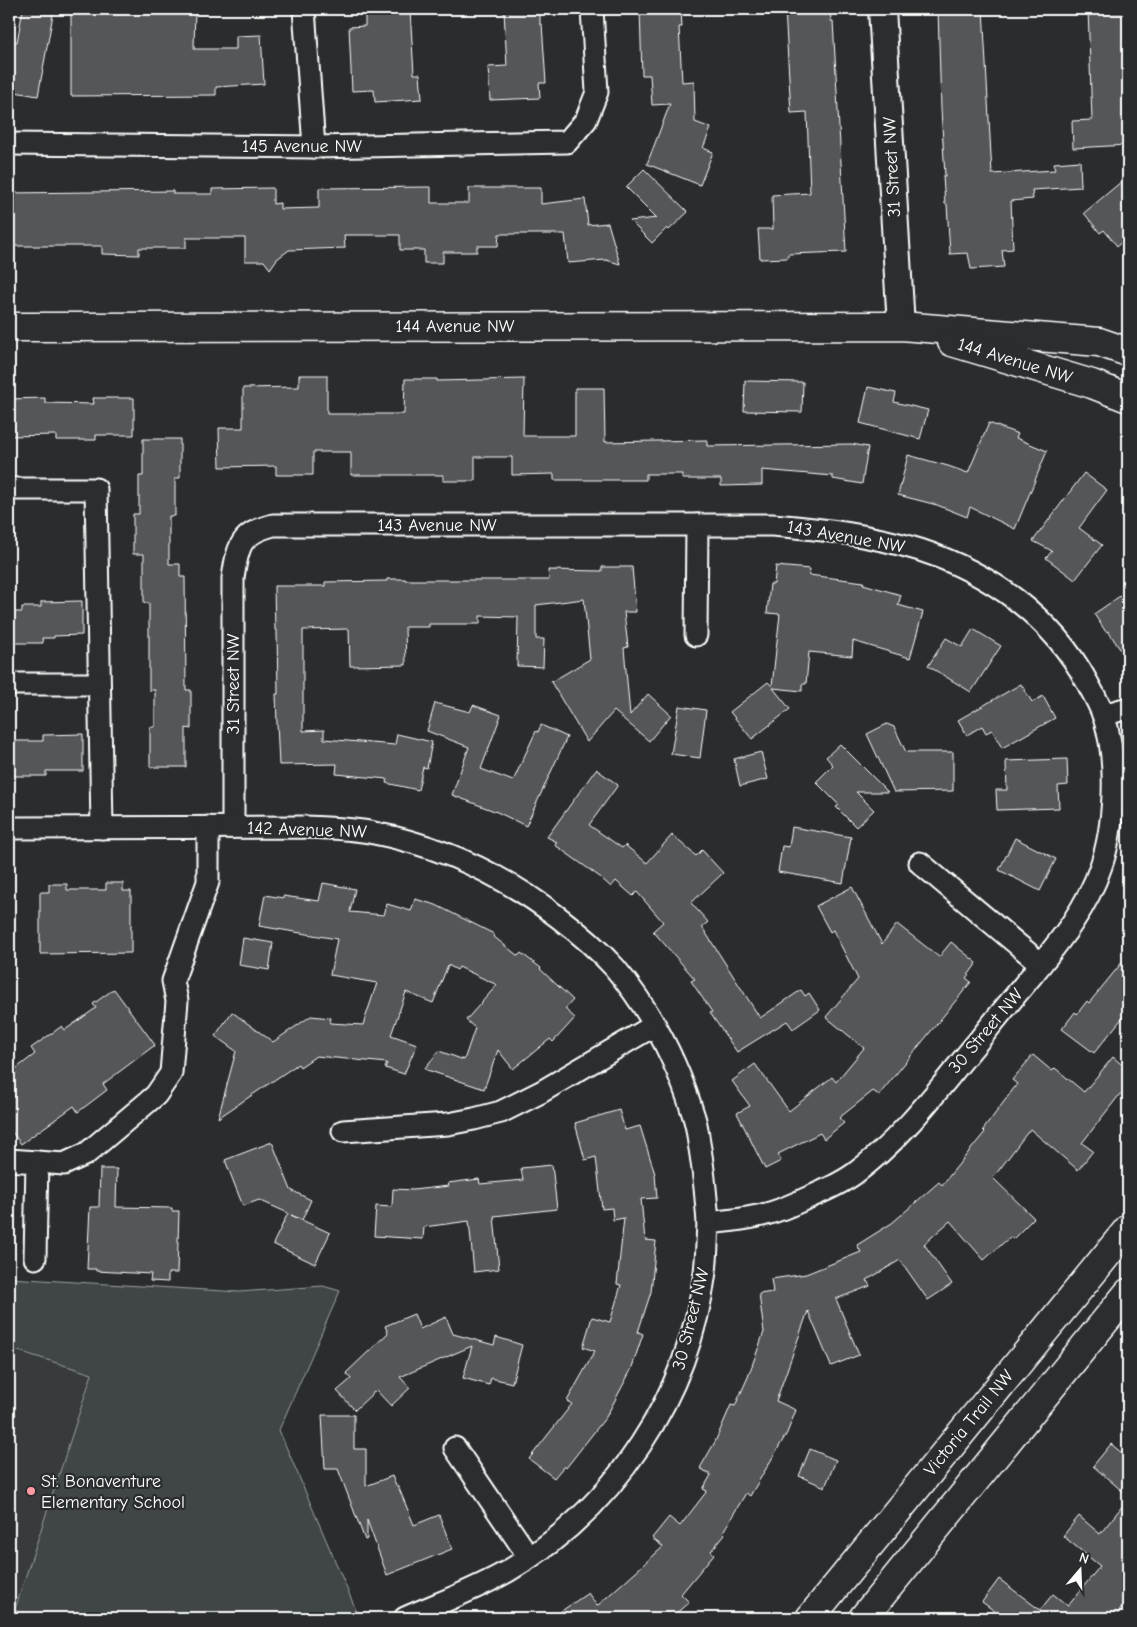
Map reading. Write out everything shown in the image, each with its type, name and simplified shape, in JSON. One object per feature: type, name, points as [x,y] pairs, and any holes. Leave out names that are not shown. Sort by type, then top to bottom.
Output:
[{"type":"main road","name":"144 Avenue NW","points":[[9,327],[901,326],[1099,342],[1128,352]]},
{"type":"main road","name":"144 Avenue NW","points":[[901,326],[1092,384],[1128,398]]},
{"type":"main road","name":"Victoria Trail NW","points":[[810,1618],[1128,1229]]},
{"type":"main road","points":[[863,1618],[1128,1293]]},
{"type":"street","points":[[304,9],[314,147]]},
{"type":"street","name":"145 Avenue NW","points":[[9,144],[314,147],[567,142],[586,120],[597,92],[592,9]]},
{"type":"street","name":"31 Street NW","points":[[882,9],[901,326]]},
{"type":"street","points":[[9,489],[96,489],[102,828]]},
{"type":"street","points":[[696,635],[697,524]]},
{"type":"street","name":"143 Avenue NW","points":[[242,542],[253,531],[273,525],[772,525],[853,534],[920,550],[967,569],[1000,587],[1043,622],[1063,645],[1079,666],[1104,715]]},
{"type":"street","name":"31 Street NW","points":[[234,827],[233,578],[236,559],[242,542]]},
{"type":"street","points":[[9,684],[98,684]]},
{"type":"street","points":[[1104,715],[1128,708]]},
{"type":"street","name":"30 Street NW","points":[[405,1618],[484,1584],[529,1558],[588,1510],[613,1482],[636,1452],[655,1421],[673,1387],[686,1353],[705,1272],[708,1223],[760,1216],[790,1206],[852,1176],[873,1160],[918,1114],[1065,935],[1078,916],[1101,867],[1108,841],[1113,786],[1110,745],[1104,715]]},
{"type":"street","points":[[9,1160],[64,1164],[86,1154],[156,1095],[171,1073],[177,1001],[173,982],[208,882],[208,827]]},
{"type":"street","name":"142 Avenue NW","points":[[9,828],[306,827],[373,832],[437,849],[469,862],[529,895],[571,926],[594,946],[615,968],[655,1025],[676,1070],[695,1119],[706,1193],[708,1223]]},
{"type":"street","points":[[920,863],[1041,964]]},
{"type":"street","points":[[343,1131],[448,1124],[501,1112],[542,1092],[655,1025]]},
{"type":"street","points":[[35,1258],[37,1162]]},
{"type":"street","points":[[455,1448],[529,1558]]},
{"type":"shaded area","points":[[9,1278],[239,1292],[323,1286],[340,1291],[279,1430],[356,1610],[337,1618],[23,1618],[15,1609],[92,1374],[9,1348]]},
{"type":"shaded area","name":"St. Bonaventure Elementary School","points":[[9,1348],[92,1374],[15,1609],[23,1618],[9,1618]]},
{"type":"building","points":[[23,9],[54,9],[38,96],[9,91],[11,41],[17,42]]},
{"type":"building","points":[[71,9],[195,9],[194,49],[236,49],[236,36],[261,35],[264,84],[216,87],[216,95],[71,96]]},
{"type":"building","points":[[540,9],[546,83],[539,83],[540,98],[490,100],[488,67],[507,66],[504,11]]},
{"type":"building","points":[[640,9],[681,9],[682,27],[679,27],[682,82],[694,81],[695,122],[711,128],[703,148],[713,152],[700,185],[647,164],[670,104],[652,105],[650,75],[642,75]]},
{"type":"building","points":[[785,9],[830,9],[831,21],[833,21],[846,252],[788,254],[788,258],[760,259],[758,229],[773,229],[772,195],[810,193],[807,112],[791,113]]},
{"type":"building","points":[[938,9],[983,9],[992,174],[1055,170],[1054,163],[1080,161],[1081,187],[1032,190],[1033,199],[1011,201],[1013,249],[1002,250],[1004,267],[971,269],[968,253],[950,254],[943,176],[945,176]]},
{"type":"building","points":[[1088,9],[1128,9],[1128,145],[1073,148],[1072,121],[1092,120]]},
{"type":"building","points":[[410,10],[414,74],[420,74],[422,99],[375,102],[374,90],[352,91],[349,27],[365,26],[365,11]]},
{"type":"building","points":[[644,169],[688,212],[669,230],[667,228],[652,243],[630,221],[657,218],[626,187]]},
{"type":"building","points":[[1128,176],[1128,237],[1117,246],[1104,230],[1100,233],[1084,213]]},
{"type":"building","points":[[431,187],[431,203],[469,203],[469,188],[541,188],[541,204],[585,199],[588,225],[608,223],[620,264],[606,260],[568,263],[565,234],[499,234],[498,246],[477,246],[477,252],[443,252],[443,263],[424,263],[424,250],[400,250],[400,235],[344,235],[345,248],[289,250],[277,259],[270,269],[264,261],[245,261],[245,238],[186,238],[186,248],[139,248],[139,255],[102,254],[102,246],[9,246],[9,193],[173,191],[173,194],[212,194],[212,189],[273,188],[273,204],[280,203],[280,209],[319,208],[319,188]]},
{"type":"building","points":[[299,375],[327,375],[327,414],[404,414],[405,379],[437,379],[437,381],[524,379],[523,436],[575,436],[575,388],[604,388],[605,442],[707,440],[707,446],[852,444],[868,447],[862,484],[833,479],[833,476],[762,470],[762,485],[721,486],[721,479],[682,479],[682,474],[646,474],[646,480],[554,480],[554,474],[512,475],[512,457],[475,457],[475,481],[443,481],[443,475],[351,475],[351,452],[313,452],[313,475],[276,475],[276,466],[220,467],[219,428],[243,428],[243,388],[299,387]]},
{"type":"building","points":[[745,381],[803,382],[802,412],[744,411]]},
{"type":"building","points":[[868,387],[896,393],[894,402],[928,410],[920,439],[860,423]]},
{"type":"building","points":[[45,398],[45,403],[94,404],[93,398],[134,398],[134,435],[96,435],[96,440],[56,440],[56,435],[9,436],[9,399]]},
{"type":"building","points":[[989,423],[1018,434],[1016,438],[1047,451],[1015,529],[970,507],[967,517],[937,505],[898,495],[908,455],[968,473]]},
{"type":"building","points":[[143,439],[180,439],[180,478],[175,478],[175,516],[169,516],[169,564],[180,564],[180,577],[185,577],[186,690],[191,690],[191,729],[186,728],[186,767],[150,767],[150,727],[155,727],[155,690],[149,690],[149,603],[144,603],[144,554],[133,554],[133,514],[139,514],[139,476],[143,476]]},
{"type":"building","points":[[1084,473],[1107,490],[1079,528],[1102,545],[1075,580],[1046,558],[1052,551],[1033,541]]},
{"type":"building","points":[[776,566],[810,569],[809,575],[864,582],[863,584],[901,595],[898,605],[923,612],[910,658],[853,641],[852,656],[809,652],[806,684],[802,684],[802,691],[773,688],[790,709],[752,739],[730,712],[768,682],[772,686],[780,614],[767,613],[770,584],[774,584]]},
{"type":"building","points":[[602,567],[632,567],[636,612],[624,612],[628,647],[624,648],[630,715],[648,694],[671,715],[649,741],[614,711],[587,742],[551,682],[590,659],[584,599],[536,605],[536,639],[544,639],[543,667],[517,666],[518,617],[480,616],[480,624],[429,624],[429,627],[405,627],[406,665],[350,666],[349,629],[303,630],[303,731],[324,730],[324,739],[395,745],[397,734],[432,742],[427,768],[423,767],[418,790],[386,783],[387,779],[336,774],[337,764],[279,765],[276,694],[278,694],[277,630],[275,630],[274,586],[325,586],[325,582],[387,581],[387,579],[549,580],[548,570],[602,571]]},
{"type":"building","points":[[1120,596],[1128,608],[1128,661],[1094,614]]},
{"type":"building","points":[[82,601],[82,635],[42,638],[43,643],[9,643],[9,612],[22,612],[22,607],[41,607],[41,602]]},
{"type":"building","points":[[973,629],[1001,646],[971,692],[928,666],[946,638],[962,647]]},
{"type":"building","points":[[1021,684],[1032,702],[1043,696],[1055,718],[1002,748],[992,730],[986,733],[982,726],[967,735],[958,720]]},
{"type":"building","points":[[435,703],[470,712],[473,705],[501,715],[481,769],[513,781],[536,731],[538,732],[541,725],[567,737],[526,826],[497,812],[452,795],[469,747],[427,731]]},
{"type":"building","points":[[679,706],[706,710],[700,758],[671,754]]},
{"type":"building","points":[[887,724],[894,727],[906,752],[953,752],[953,791],[894,792],[867,734]]},
{"type":"building","points":[[83,734],[83,771],[46,771],[46,776],[12,776],[11,741],[43,741],[43,735]]},
{"type":"building","points":[[840,744],[888,792],[856,792],[874,810],[856,827],[836,807],[839,805],[816,782],[833,765],[826,757]]},
{"type":"building","points":[[761,752],[768,779],[740,786],[734,759]]},
{"type":"building","points":[[1067,759],[1068,785],[1058,786],[1059,808],[997,810],[996,790],[1007,790],[1006,761]]},
{"type":"building","points":[[596,769],[618,785],[589,825],[622,848],[625,845],[647,863],[672,835],[696,856],[702,850],[723,873],[691,903],[708,922],[702,927],[760,1018],[801,990],[805,996],[809,993],[820,1010],[793,1029],[787,1021],[737,1052],[691,981],[695,979],[653,931],[663,922],[637,892],[633,896],[616,881],[611,887],[555,845],[557,842],[547,837]]},
{"type":"building","points":[[792,827],[851,837],[843,883],[778,872],[782,846],[789,847]]},
{"type":"building","points":[[1015,838],[1056,859],[1040,891],[999,870]]},
{"type":"building","points":[[106,883],[123,883],[123,891],[131,891],[131,953],[40,954],[40,892],[49,892],[49,884],[67,884],[67,890],[106,890]]},
{"type":"building","points":[[323,883],[355,889],[350,912],[384,915],[387,904],[411,911],[415,899],[436,905],[494,934],[493,936],[518,956],[521,953],[541,968],[573,1000],[565,1009],[575,1018],[553,1042],[550,1039],[513,1069],[498,1050],[484,1089],[424,1069],[439,1051],[464,1060],[475,1028],[466,1020],[497,985],[459,967],[457,970],[448,965],[433,1003],[406,992],[391,1035],[417,1044],[404,1074],[385,1068],[387,1063],[316,1056],[300,1067],[298,1064],[218,1118],[236,1051],[215,1036],[232,1012],[273,1042],[311,1016],[331,1018],[330,1023],[363,1025],[377,983],[330,975],[337,939],[259,926],[265,895],[319,901]]},
{"type":"building","points":[[852,887],[882,944],[897,924],[939,957],[951,942],[977,963],[966,978],[971,982],[879,1095],[873,1091],[839,1118],[844,1123],[824,1139],[820,1133],[778,1154],[781,1161],[765,1169],[737,1113],[750,1106],[732,1081],[755,1064],[789,1111],[832,1077],[836,1082],[864,1048],[826,1017],[858,979],[833,930],[830,932],[816,906]]},
{"type":"building","points":[[243,938],[273,943],[269,970],[239,965]]},
{"type":"building","points":[[1128,955],[1128,1011],[1094,1053],[1062,1029],[1075,1012],[1077,1014],[1087,1001],[1089,1003]]},
{"type":"building","points":[[114,989],[155,1045],[103,1084],[107,1090],[78,1112],[74,1106],[21,1144],[9,1128],[9,1074],[35,1054],[31,1048],[62,1026],[65,1030],[96,1008],[93,1004]]},
{"type":"building","points":[[1033,1055],[1052,1071],[1055,1068],[1084,1092],[1113,1057],[1128,1070],[1128,1101],[1120,1094],[1082,1143],[1093,1151],[1078,1170],[1030,1129],[993,1178],[1034,1218],[1013,1239],[1010,1237],[984,1260],[950,1221],[924,1244],[952,1284],[928,1300],[900,1260],[867,1280],[870,1286],[836,1299],[859,1355],[831,1366],[808,1311],[776,1401],[796,1410],[787,1433],[750,1496],[746,1493],[723,1532],[725,1534],[711,1551],[714,1554],[681,1594],[689,1602],[671,1618],[551,1618],[588,1593],[597,1606],[663,1547],[652,1538],[669,1517],[680,1526],[707,1491],[703,1489],[711,1475],[700,1468],[715,1442],[731,1405],[735,1406],[748,1377],[764,1332],[759,1294],[773,1292],[771,1279],[806,1274],[861,1252],[857,1245],[892,1223],[939,1182],[942,1185],[985,1132],[983,1130],[1017,1084],[1012,1080]]},
{"type":"building","points":[[619,1110],[625,1130],[640,1126],[655,1174],[657,1198],[641,1199],[645,1240],[656,1241],[651,1292],[638,1332],[643,1334],[631,1370],[606,1417],[566,1468],[564,1466],[554,1478],[529,1459],[572,1404],[567,1401],[595,1351],[583,1347],[592,1317],[610,1322],[621,1285],[617,1284],[624,1218],[613,1220],[612,1208],[602,1209],[596,1157],[585,1160],[575,1123]]},
{"type":"building","points":[[272,1142],[291,1190],[311,1200],[302,1220],[291,1215],[330,1233],[315,1264],[273,1244],[288,1213],[259,1200],[243,1206],[225,1160]]},
{"type":"building","points":[[552,1165],[557,1209],[494,1216],[499,1269],[474,1272],[469,1221],[424,1227],[423,1239],[374,1236],[376,1206],[392,1207],[393,1189],[413,1190],[449,1186],[448,1183],[479,1179],[480,1184],[523,1180],[521,1168]]},
{"type":"building","points":[[100,1169],[117,1169],[116,1207],[172,1208],[172,1211],[179,1211],[177,1273],[168,1273],[168,1282],[150,1281],[151,1274],[87,1269],[90,1207],[99,1207]]},
{"type":"building","points":[[414,1314],[420,1329],[446,1317],[453,1334],[494,1345],[496,1337],[522,1345],[512,1383],[491,1378],[489,1385],[463,1378],[472,1346],[400,1377],[410,1388],[391,1406],[376,1390],[355,1410],[337,1391],[351,1379],[346,1373],[388,1333],[385,1326]]},
{"type":"building","points":[[322,1415],[354,1415],[354,1449],[366,1449],[366,1486],[392,1476],[414,1525],[439,1515],[452,1549],[387,1575],[367,1520],[367,1539],[365,1540],[338,1469],[325,1469]]},
{"type":"building","points":[[1111,1444],[1128,1458],[1128,1496],[1093,1466]]},
{"type":"building","points":[[810,1449],[836,1460],[825,1487],[799,1476]]},
{"type":"building","points":[[1128,1499],[1128,1600],[1114,1618],[1004,1618],[982,1602],[999,1579],[1040,1610],[1053,1594],[1068,1606],[1100,1566],[1063,1536],[1079,1516],[1100,1534]]},
{"type":"place","name":"St. Bonaventure Elementary School","points":[[31,1491]]}]
